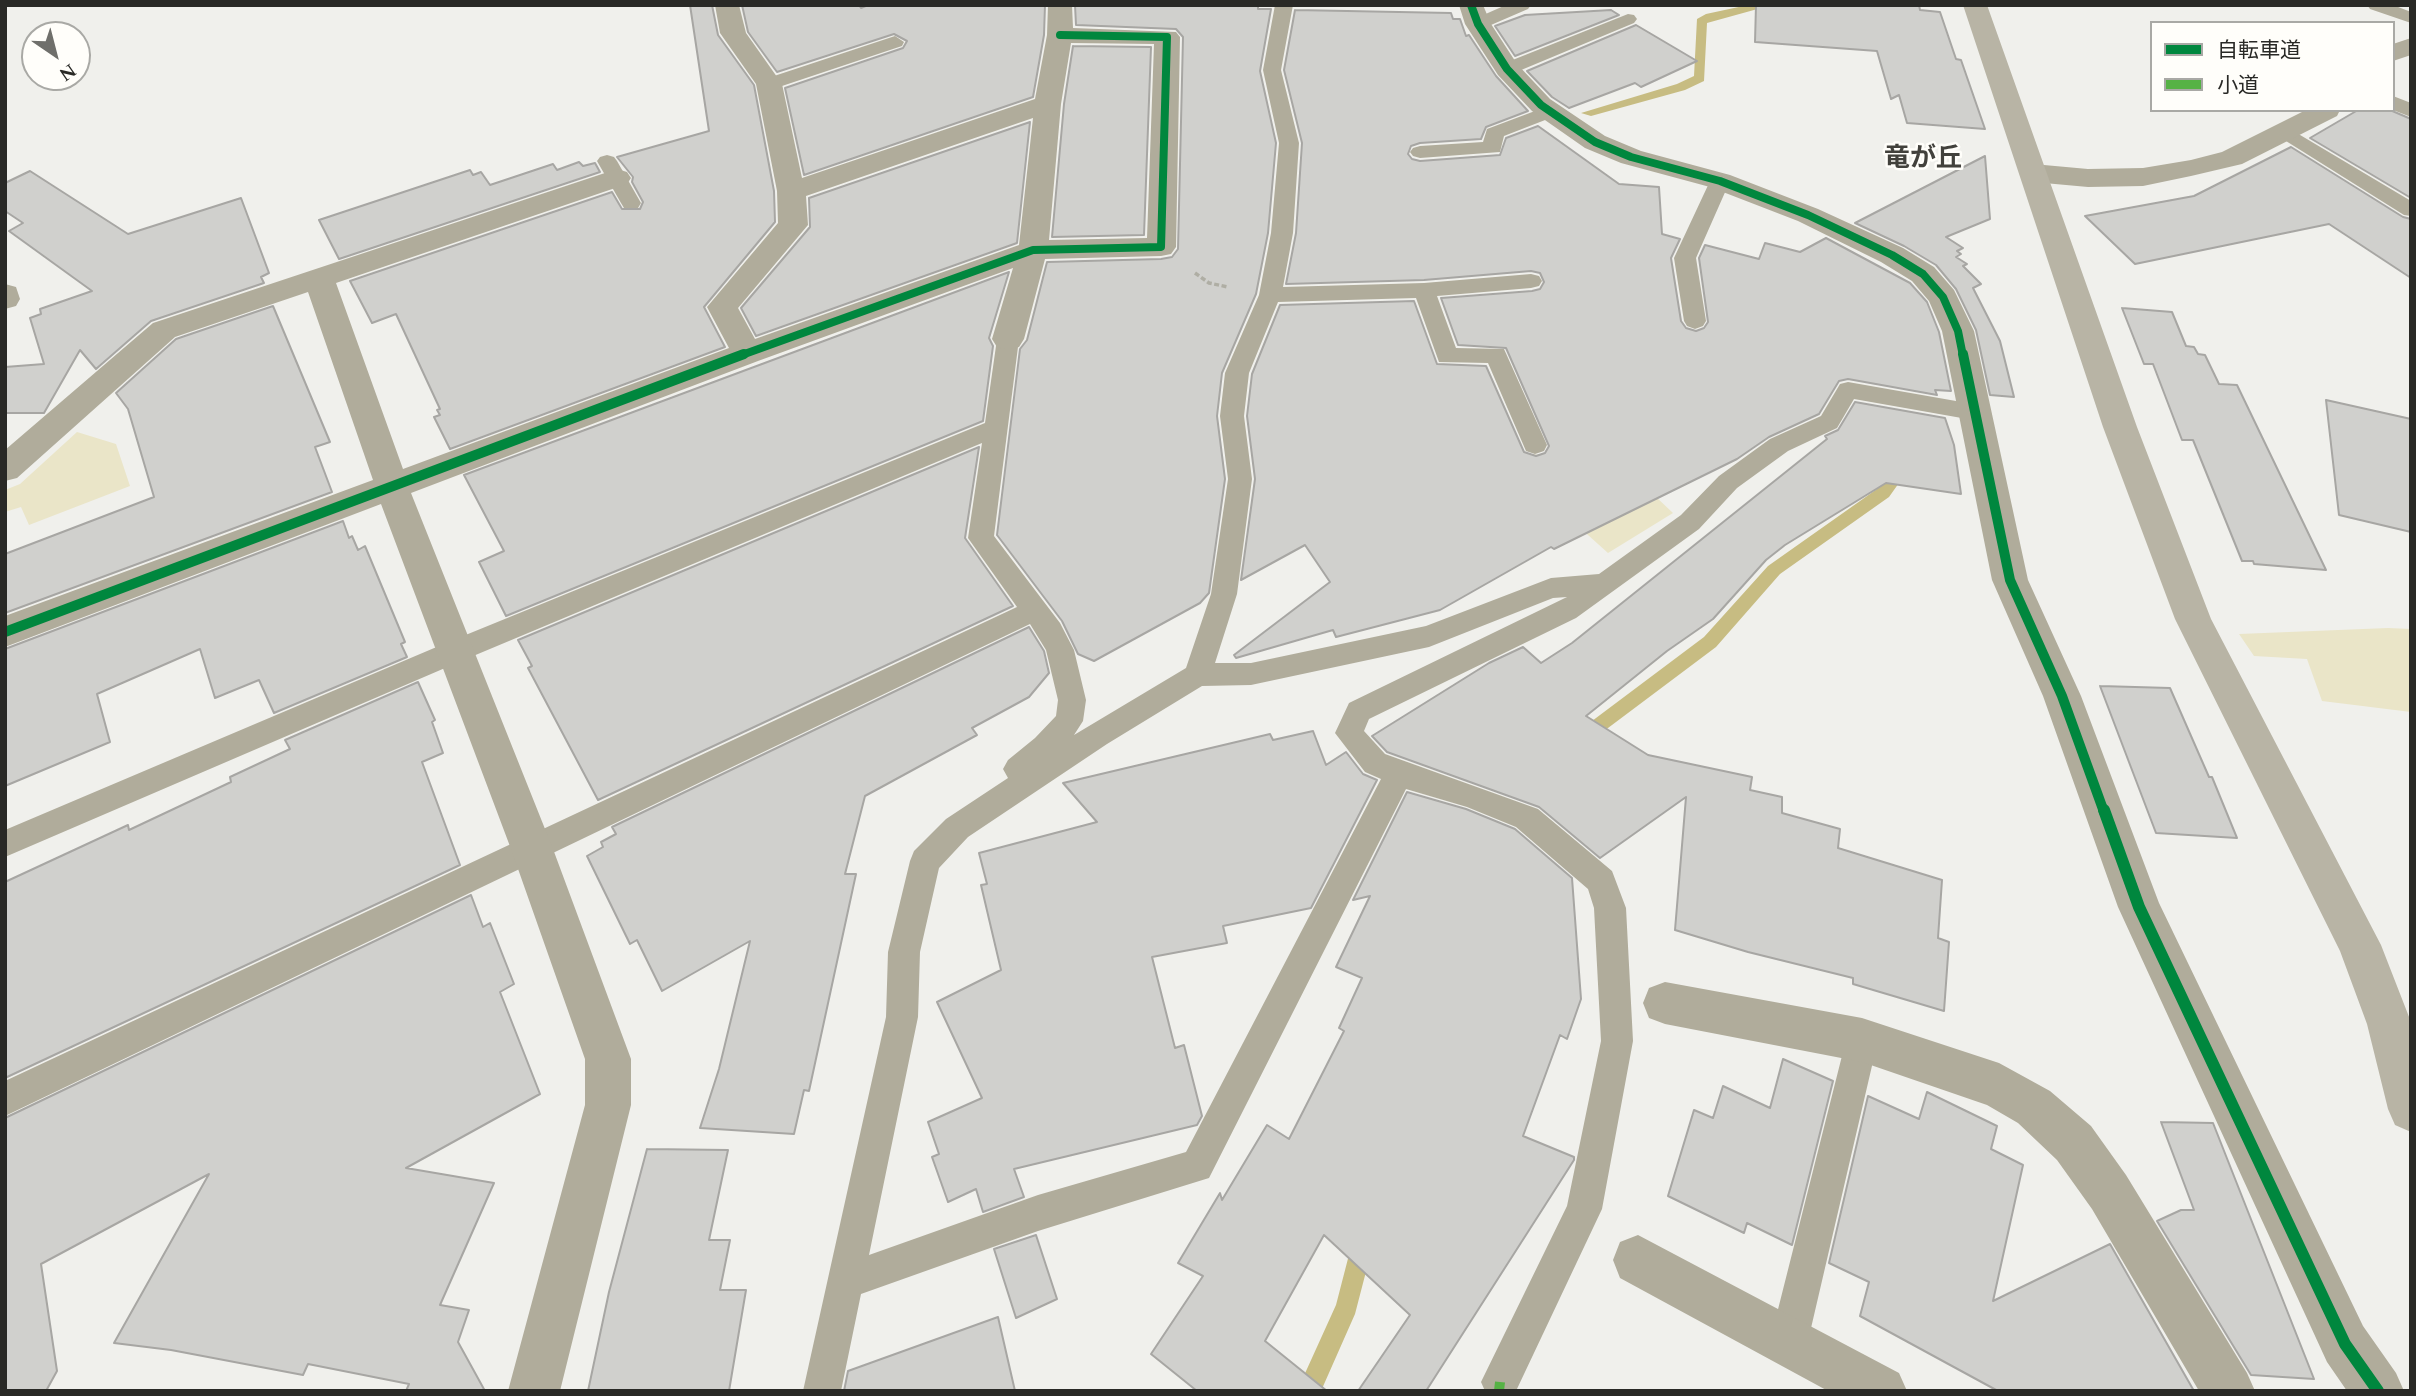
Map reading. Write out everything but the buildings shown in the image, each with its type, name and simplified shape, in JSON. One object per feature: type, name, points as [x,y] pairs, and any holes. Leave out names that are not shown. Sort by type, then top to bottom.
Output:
[{"type":"street","points":[[727,5],[733,33],[769,84],[791,191],[793,225],[722,307],[747,353]]},
{"type":"street","points":[[1975,5],[2025,144],[2120,427],[2193,619],[2359,945],[2389,1024],[2411,1109]]},
{"type":"street","points":[[1475,15],[1507,69],[1551,111],[1595,142],[1631,157],[1720,181],[1808,215],[1892,255],[1923,274],[1943,297],[1958,331],[2010,580],[2062,696],[2139,907],[2345,1344],[2378,1391]]},
{"type":"street","points":[[5,632],[747,353],[1033,250],[1161,247],[1167,37],[1060,20],[1048,104],[1033,250],[1008,339]]},
{"type":"street","points":[[791,191],[1048,104]]},
{"type":"street","points":[[2033,173],[2088,178],[2143,177],[2232,158],[2323,112]]},
{"type":"street","points":[[5,469],[164,330],[618,181]]},
{"type":"street","points":[[319,279],[392,487],[532,849],[608,1059],[608,1105],[534,1391]]},
{"type":"street","points":[[1665,1003],[1862,1040],[1999,1086],[2034,1107],[2074,1143],[2109,1192],[2230,1391]]},
{"type":"street","points":[[1638,1260],[1881,1391]]},
{"type":"lane","points":[[1198,675],[1224,594],[1240,479],[1232,416],[1237,373],[1270,295],[1282,233],[1289,143],[1272,70],[1283,5]]},
{"type":"lane","points":[[1475,15],[1522,5]]},
{"type":"lane","points":[[2376,5],[2411,18]]},
{"type":"lane","points":[[1507,69],[1628,19]]},
{"type":"lane","points":[[769,84],[895,42]]},
{"type":"lane","points":[[2395,103],[2411,111]]},
{"type":"lane","points":[[1420,152],[1493,148],[1494,133],[1551,111]]},
{"type":"lane","points":[[2285,132],[2411,210]]},
{"type":"lane","points":[[1695,321],[1685,258],[1720,181]]},
{"type":"lane","points":[[1270,295],[1424,290],[1531,281]]},
{"type":"lane","points":[[1424,290],[1447,356],[1496,355],[1535,445]]},
{"type":"lane","points":[[1001,800],[1002,783],[1045,747],[1069,721],[1072,700],[1060,650],[1050,631],[981,538],[1008,339]]},
{"type":"lane","points":[[1500,1382],[1584,1209],[1617,1041],[1611,908],[1601,880],[1527,818],[1472,796],[1399,774],[1375,763],[1349,733],[1359,711],[1567,611],[1690,522],[1728,482],[1779,445],[1829,422],[1848,390],[1973,412]]},
{"type":"lane","points":[[5,844],[456,651],[998,427]]},
{"type":"lane","points":[[822,1391],[902,1017],[904,952],[925,861],[957,828],[1097,735],[1198,675],[1251,674],[1429,636],[1551,588],[1601,584]]},
{"type":"lane","points":[[5,1099],[1033,611]]},
{"type":"lane","points":[[845,1282],[1038,1213],[1197,1166],[1399,774]]},
{"type":"lane","points":[[1789,1341],[1862,1040]]},
{"type":"path","points":[[1161,247],[1209,283],[1270,295]]},
{"type":"shaded area","points":[[77,432],[116,444],[130,486],[29,525],[21,507],[5,512],[5,490],[20,484]]},
{"type":"shaded area","points":[[1513,452],[1585,460],[1655,496],[1673,513],[1608,553],[1508,463]]},
{"type":"shaded area","points":[[2411,629],[2411,712],[2322,701],[2307,659],[2254,656],[2239,634]]},
{"type":"waterway","points":[[1587,113],[1681,87],[1700,78],[1701,21],[1710,16],[1767,5]]},
{"type":"waterway","points":[[1582,738],[1710,642],[1774,570],[1883,493],[1903,466]]},
{"type":"waterway","points":[[1309,1391],[1347,1306],[1359,1255],[1366,1246]]},
{"type":"marked path","points":[[1499,1391],[1500,1382]]},
{"type":"cycle path","points":[[1471,5],[1478,24],[1507,69],[1541,105],[1595,142],[1631,157],[1720,181],[1808,215],[1892,255],[1923,274],[1943,297],[1958,331],[2010,580],[2062,696],[2139,907],[2345,1344],[2378,1391]]},
{"type":"cycle path","points":[[5,632],[747,353],[1033,250],[1161,247],[1167,37],[1060,35]]},
{"type":"district","name":"竜が丘","points":[[1923,161]]}]
